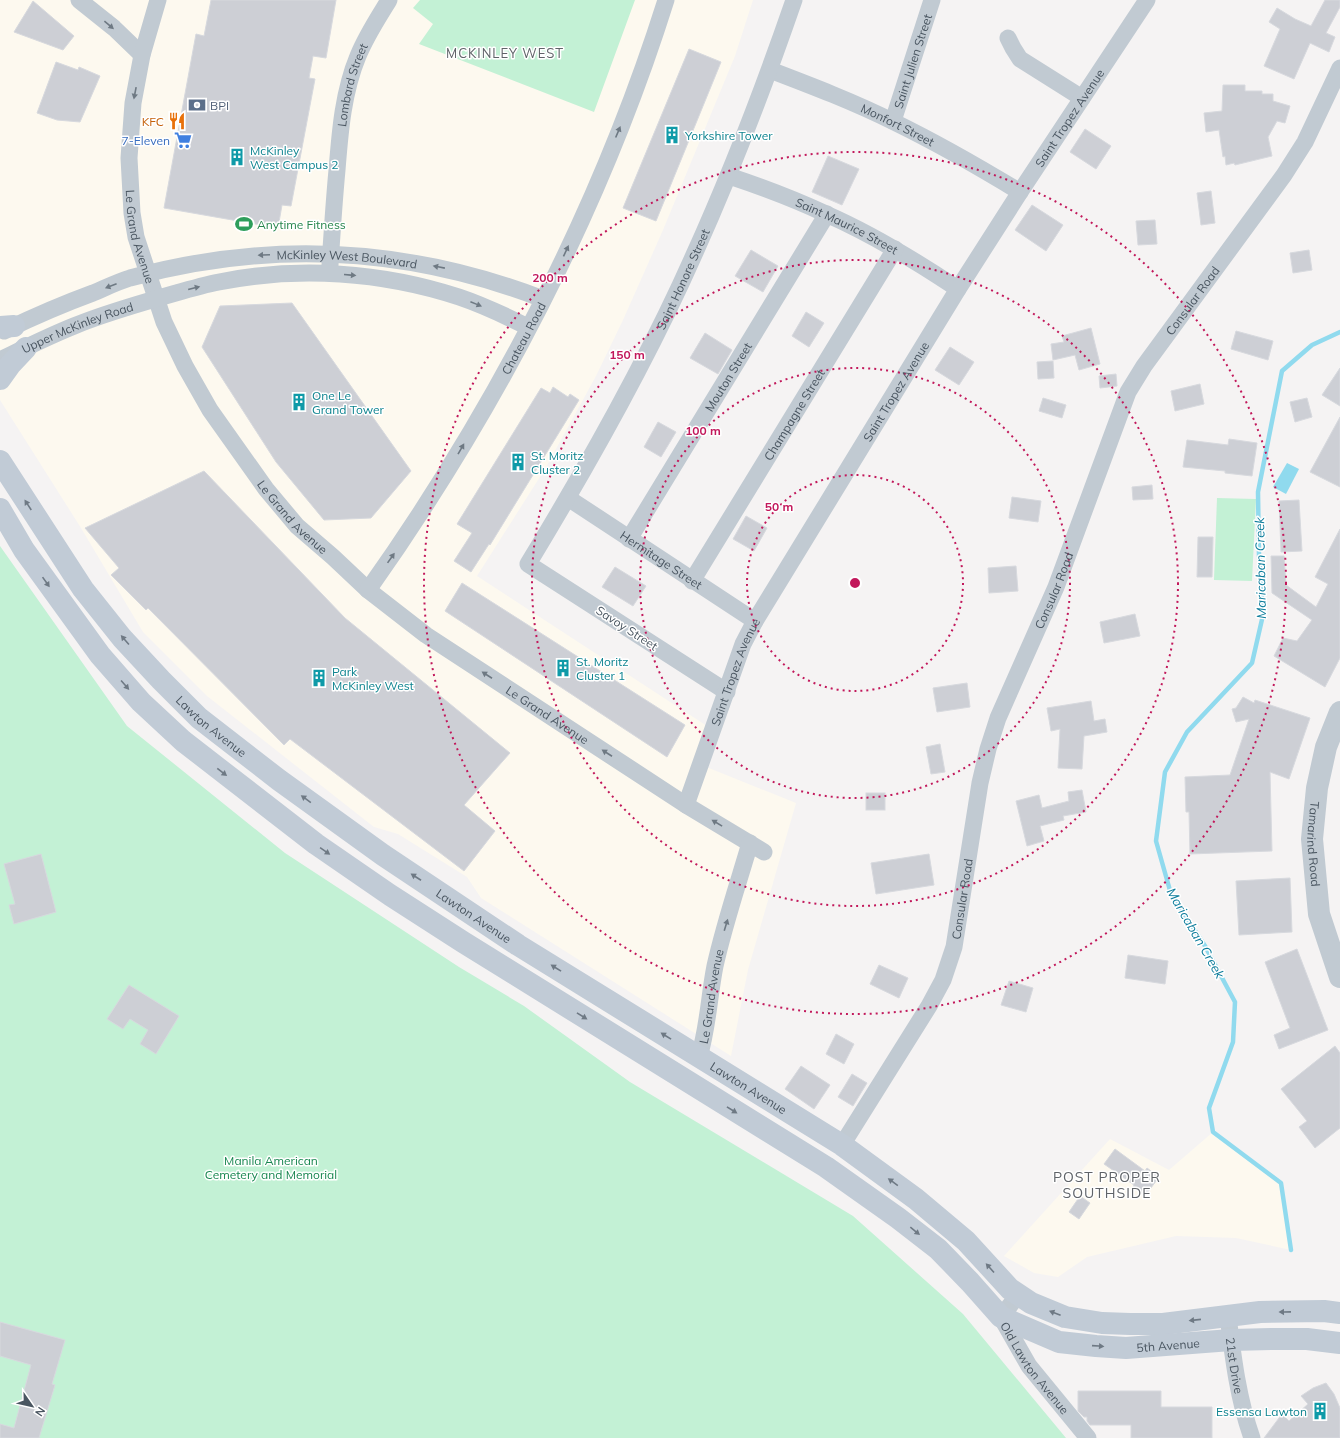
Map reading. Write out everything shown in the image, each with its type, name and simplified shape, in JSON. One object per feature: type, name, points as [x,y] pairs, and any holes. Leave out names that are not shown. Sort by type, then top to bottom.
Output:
[{"type":"main road","points":[[0,379],[10,365],[26,348]]},
{"type":"main road","name":"Lawton Avenue","points":[[2,462],[83,589],[122,638],[199,718],[280,780],[383,855],[518,944],[842,1145],[916,1199],[966,1241],[999,1278],[1018,1295]]},
{"type":"main road","points":[[0,509],[24,550],[100,655],[141,702],[183,741],[310,840],[354,871],[463,942],[826,1167],[898,1218],[938,1249],[975,1287],[1001,1317]]},
{"type":"main road","name":"5th Avenue","points":[[1018,1295],[1031,1304],[1065,1317],[1102,1323],[1163,1324],[1260,1312],[1340,1313]]},
{"type":"main road","name":"5th Avenue","points":[[1001,1317],[1059,1342],[1126,1348],[1231,1340],[1307,1339],[1340,1343]]},
{"type":"street","points":[[79,0],[114,28],[142,55]]},
{"type":"street","name":"Le Grand Avenue","points":[[158,0],[142,55],[133,104],[129,158],[132,213],[138,248],[164,322],[185,366],[210,410],[266,489],[297,526],[334,557],[368,590],[426,635],[686,805],[757,847],[721,941],[699,1057]]},
{"type":"street","name":"Lombard Street","points":[[330,273],[330,254],[340,127],[349,86],[360,50],[389,0]]},
{"type":"street","name":"Chateau Road","points":[[368,590],[421,513],[459,452],[495,390],[543,299],[590,199],[625,114],[666,0]]},
{"type":"street","name":"Saint Honore Street","points":[[528,564],[568,498],[612,419],[654,340],[693,258],[729,176],[770,70],[794,0]]},
{"type":"street","name":"Saint Julien Street","points":[[893,121],[932,0]]},
{"type":"street","name":"Saint Tropez Avenue","points":[[686,805],[743,644],[755,621],[958,289],[1020,192],[1147,0]]},
{"type":"street","points":[[1008,38],[1020,59],[1082,98]]},
{"type":"street","name":"Consular Road","points":[[842,1145],[929,1006],[942,980],[954,947],[980,783],[998,718],[1056,587],[1128,392],[1144,366],[1284,175],[1305,142],[1340,68]]},
{"type":"street","name":"Monfort Street","points":[[770,70],[833,94],[893,121],[936,143],[1020,192]]},
{"type":"street","name":"Saint Maurice Street","points":[[729,176],[827,214],[895,249],[958,289]]},
{"type":"street","name":"Mouton Street","points":[[629,539],[827,214]]},
{"type":"street","name":"Champagne Street","points":[[692,581],[895,249]]},
{"type":"street","name":"McKinley West Boulevard","points":[[148,274],[212,261],[252,256],[330,254],[392,259],[454,270],[514,288],[543,299]]},
{"type":"street","name":"McKinley West Boulevard","points":[[156,299],[184,290],[256,276],[293,273],[330,273],[374,277],[417,285],[460,297],[528,327]]},
{"type":"street","points":[[5,329],[121,282],[148,274]]},
{"type":"street","name":"Upper McKinley Road","points":[[0,360],[76,325],[156,299]]},
{"type":"street","name":"Hermitage Street","points":[[568,498],[692,581],[755,621]]},
{"type":"street","name":"Savoy Street","points":[[528,564],[727,692]]},
{"type":"street","name":"Tamarind Road","points":[[1340,712],[1326,747],[1317,788],[1312,839],[1319,914],[1340,977]]},
{"type":"street","name":"Old Lawton Avenue","points":[[1018,1295],[1001,1317],[1029,1366],[1088,1438]]},
{"type":"street","name":"21st Drive","points":[[1228,1316],[1233,1361],[1246,1422],[1252,1438]]},
{"type":"shaded area","name":"MCKINLEY WEST","points":[[0,0],[753,0],[735,56],[663,230],[623,320],[596,376],[545,469],[477,576],[707,726],[694,762],[796,803],[748,970],[731,1056],[481,898],[467,877],[398,834],[374,827],[207,696],[143,632],[81,528],[0,400]]},
{"type":"shaded area","points":[[1213,1132],[1281,1183],[1291,1250],[1236,1238],[1176,1236],[1087,1257],[1058,1277],[1034,1273],[1004,1256],[1110,1139],[1169,1170]]},
{"type":"green space","points":[[420,0],[635,0],[594,112],[419,44],[433,24],[413,8]]},
{"type":"green space","points":[[1217,498],[1256,499],[1252,581],[1214,580]]},
{"type":"green space","name":"Manila American Cemetery and Memorial","points":[[0,546],[127,726],[285,853],[459,967],[524,1006],[630,1082],[853,1216],[963,1314],[1066,1438],[0,1438]]},
{"type":"water","points":[[1287,463],[1299,469],[1286,494],[1273,487]]},
{"type":"building","name":"McKinley West Campus 2","points":[[211,0],[336,0],[326,58],[313,56],[309,78],[315,79],[291,206],[282,205],[278,228],[164,208],[196,34],[204,36]]},
{"type":"building","points":[[1325,0],[1340,0],[1340,7],[1326,33],[1335,37],[1329,52],[1310,43],[1294,79],[1264,66],[1280,29],[1269,22],[1277,8],[1295,19],[1311,26]]},
{"type":"building","points":[[33,1],[74,36],[63,50],[14,32]]},
{"type":"building","name":"Yorkshire Tower","points":[[689,49],[721,62],[656,221],[623,208]]},
{"type":"building","points":[[56,62],[78,70],[79,67],[100,76],[80,122],[57,120],[37,113]]},
{"type":"building","points":[[1223,85],[1245,85],[1245,91],[1262,91],[1262,94],[1273,94],[1273,101],[1290,106],[1285,123],[1277,121],[1268,137],[1272,156],[1235,165],[1234,163],[1226,165],[1225,156],[1223,157],[1219,130],[1206,132],[1204,113],[1222,111]]},
{"type":"building","points":[[1085,129],[1111,146],[1096,169],[1070,152]]},
{"type":"building","points":[[828,156],[859,169],[842,205],[812,192]]},
{"type":"building","points":[[1211,191],[1215,223],[1201,225],[1197,193]]},
{"type":"building","points":[[1032,205],[1063,225],[1046,251],[1015,230]]},
{"type":"building","points":[[1155,220],[1157,244],[1138,245],[1136,221]]},
{"type":"building","points":[[751,250],[778,266],[763,292],[735,276]]},
{"type":"building","points":[[1309,250],[1312,270],[1293,273],[1290,253]]},
{"type":"building","name":"One Le Grand Tower","points":[[292,303],[411,471],[371,518],[324,520],[276,462],[202,347],[220,306]]},
{"type":"building","points":[[806,312],[824,323],[809,347],[792,336]]},
{"type":"building","points":[[1091,328],[1100,364],[1079,370],[1075,355],[1053,360],[1051,344],[1064,342],[1062,336]]},
{"type":"building","points":[[1236,331],[1273,341],[1268,360],[1231,349]]},
{"type":"building","points":[[705,333],[732,350],[718,374],[690,358]]},
{"type":"building","points":[[950,347],[974,362],[959,385],[935,370]]},
{"type":"building","points":[[1053,361],[1054,378],[1038,379],[1037,362]]},
{"type":"building","points":[[1340,368],[1340,406],[1322,395]]},
{"type":"building","points":[[1116,374],[1117,386],[1100,388],[1099,376]]},
{"type":"building","points":[[1200,384],[1204,404],[1175,411],[1171,391]]},
{"type":"building","name":"St. Moritz Cluster 2","points":[[553,387],[568,397],[570,394],[579,400],[490,545],[489,544],[471,572],[454,561],[472,533],[457,524],[541,388],[550,393]]},
{"type":"building","points":[[1043,398],[1066,405],[1062,418],[1039,411]]},
{"type":"building","points":[[1307,398],[1312,417],[1295,422],[1290,402]]},
{"type":"building","points":[[1340,417],[1340,487],[1310,472]]},
{"type":"building","points":[[658,422],[676,432],[661,457],[644,447]]},
{"type":"building","points":[[1229,439],[1257,443],[1252,476],[1225,473],[1225,471],[1183,467],[1187,440],[1228,445]]},
{"type":"building","name":"Park McKinley West","points":[[204,471],[345,618],[510,753],[464,805],[495,831],[464,871],[290,739],[284,745],[148,608],[146,610],[111,575],[119,568],[85,528]]},
{"type":"building","points":[[1152,485],[1153,499],[1133,500],[1132,487]]},
{"type":"building","points":[[1012,497],[1041,501],[1038,522],[1009,518]]},
{"type":"building","points":[[1299,500],[1302,551],[1281,552],[1279,501]]},
{"type":"building","points":[[746,516],[767,528],[754,551],[733,539]]},
{"type":"building","points":[[1340,529],[1340,658],[1325,687],[1274,656],[1283,638],[1297,641],[1312,620],[1272,593],[1271,556],[1284,556],[1286,585],[1316,607],[1328,584],[1315,577]]},
{"type":"building","points":[[1198,537],[1213,537],[1212,577],[1197,577]]},
{"type":"building","points":[[1016,566],[1018,591],[989,593],[988,568]]},
{"type":"building","points":[[615,567],[646,586],[633,606],[602,587]]},
{"type":"building","name":"St. Moritz Cluster 1","points":[[462,583],[685,725],[667,757],[445,611]]},
{"type":"building","points":[[1135,614],[1140,636],[1104,643],[1100,622]]},
{"type":"building","points":[[967,683],[970,707],[937,712],[933,688]]},
{"type":"building","points":[[1243,697],[1254,703],[1255,700],[1310,718],[1289,779],[1270,772],[1272,851],[1190,854],[1189,812],[1186,812],[1185,777],[1230,775],[1249,719],[1236,722],[1232,709],[1236,708]]},
{"type":"building","points":[[1091,701],[1094,721],[1105,719],[1107,732],[1084,736],[1082,769],[1058,768],[1060,729],[1051,731],[1047,708]]},
{"type":"building","points":[[940,744],[945,772],[931,774],[926,747]]},
{"type":"building","points":[[1082,790],[1086,812],[1063,816],[1064,820],[1040,826],[1044,841],[1027,846],[1016,801],[1039,795],[1042,808],[1069,801],[1068,792]]},
{"type":"building","points":[[866,793],[885,793],[885,810],[866,810]]},
{"type":"building","points":[[41,854],[56,912],[14,924],[9,905],[15,904],[4,864]]},
{"type":"building","points":[[929,854],[934,885],[876,894],[871,863]]},
{"type":"building","points":[[1290,878],[1292,932],[1239,935],[1236,881]]},
{"type":"building","points":[[1297,949],[1328,1030],[1279,1049],[1274,1035],[1290,1028],[1265,962]]},
{"type":"building","points":[[1128,955],[1168,961],[1165,984],[1125,978]]},
{"type":"building","points":[[879,965],[908,978],[899,998],[870,984]]},
{"type":"building","points":[[1009,981],[1033,988],[1026,1012],[1001,1005]]},
{"type":"building","points":[[129,985],[179,1016],[156,1054],[140,1044],[148,1030],[130,1019],[123,1029],[107,1019]]},
{"type":"building","points":[[836,1034],[854,1044],[844,1064],[826,1054]]},
{"type":"building","points":[[1335,1046],[1340,1053],[1340,1128],[1315,1148],[1299,1127],[1307,1121],[1281,1089]]},
{"type":"building","points":[[801,1066],[830,1085],[814,1109],[785,1089]]},
{"type":"building","points":[[852,1074],[867,1083],[853,1106],[838,1097]]},
{"type":"building","points":[[1115,1149],[1145,1171],[1147,1168],[1159,1177],[1145,1196],[1133,1187],[1134,1185],[1104,1164]]},
{"type":"building","points":[[1080,1196],[1090,1203],[1079,1219],[1069,1212]]},
{"type":"building","points":[[0,1322],[65,1340],[52,1384],[55,1385],[39,1438],[0,1438],[0,1424],[14,1428],[31,1365],[0,1356]]},
{"type":"building","name":"Essensa Lawton","points":[[1326,1383],[1334,1394],[1340,1408],[1340,1438],[1264,1438],[1282,1414],[1289,1421],[1308,1404],[1301,1396],[1313,1388]]},
{"type":"building","points":[[1078,1391],[1161,1391],[1161,1407],[1212,1407],[1212,1438],[1131,1438],[1131,1425],[1090,1425],[1087,1421],[1087,1417],[1084,1417],[1078,1411]]},
{"type":"waterway","name":"Maricaban Creek","points":[[1291,1250],[1281,1183],[1213,1132],[1209,1108],[1233,1042],[1235,1002],[1205,946],[1171,894],[1156,841],[1165,772],[1187,732],[1252,663],[1263,615],[1259,555],[1258,492],[1282,371],[1312,345],[1340,332]]},
{"type":"place","name":"BPI","points":[[197,105]]},
{"type":"place","name":"KFC","points":[[177,121]]},
{"type":"place","name":"Yorkshire Tower","points":[[672,135]]},
{"type":"place","name":"7-Eleven","points":[[183,140]]},
{"type":"place","name":"McKinley West Campus 2","points":[[237,157]]},
{"type":"place","name":"Anytime Fitness","points":[[244,224]]},
{"type":"place","name":"One Le Grand Tower","points":[[299,402]]},
{"type":"place","name":"St. Moritz Cluster 2","points":[[518,462]]},
{"type":"place","name":"St. Moritz Cluster 1","points":[[563,668]]},
{"type":"place","name":"Park McKinley West","points":[[319,678]]},
{"type":"place","name":"Essensa Lawton","points":[[1320,1411]]},
{"type":"district","name":"MCKINLEY WEST","points":[[505,53]]},
{"type":"district","name":"POST PROPER SOUTHSIDE","points":[[1107,1186]]}]
